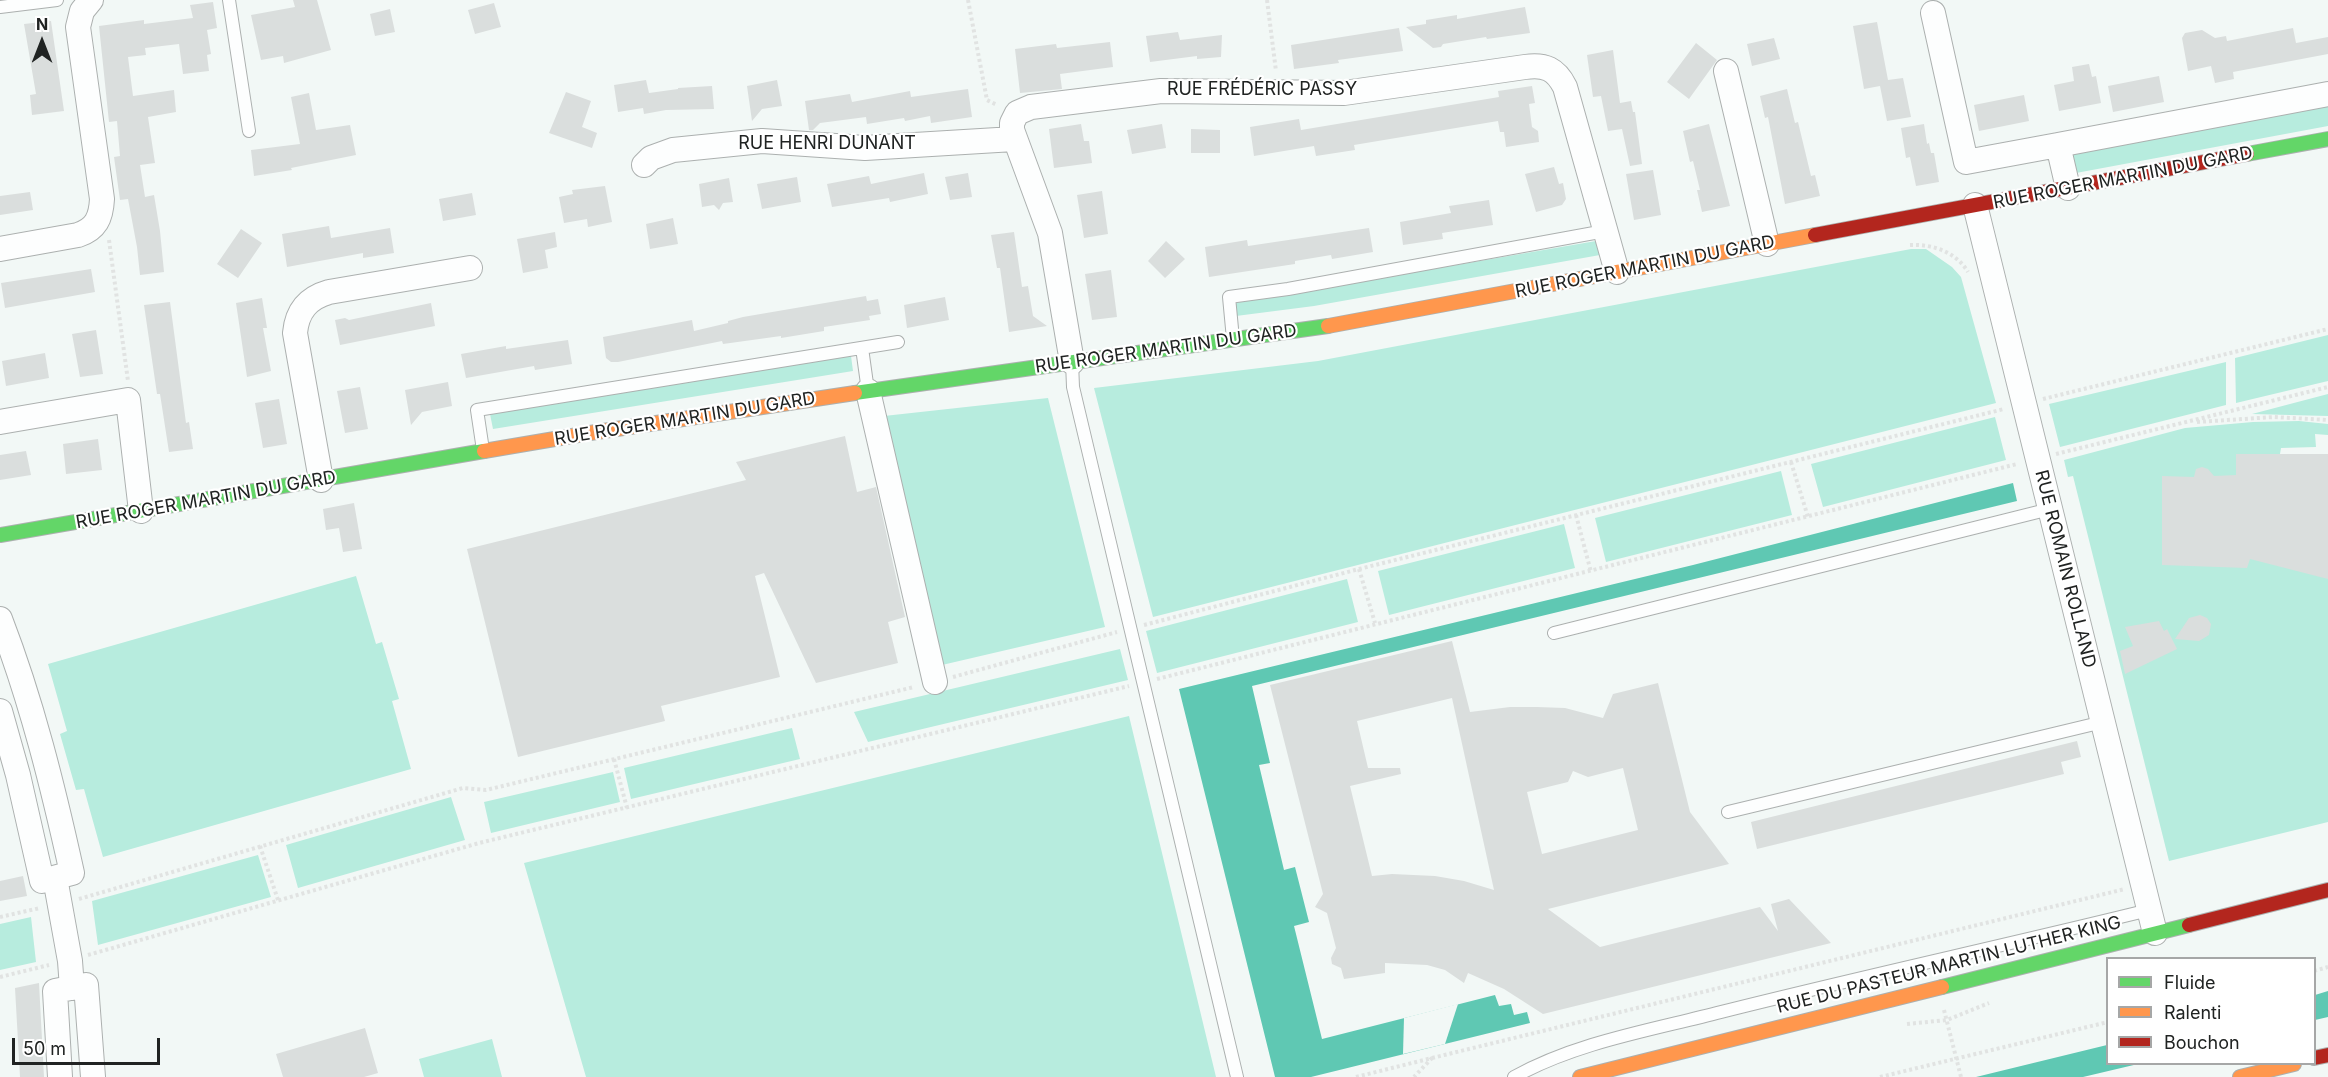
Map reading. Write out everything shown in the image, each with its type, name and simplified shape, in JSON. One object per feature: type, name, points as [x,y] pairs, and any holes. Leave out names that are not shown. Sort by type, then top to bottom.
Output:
[{"type":"street","points":[[0,249],[78,235],[88,231],[100,218],[102,200],[78,27],[82,11],[91,0]]},
{"type":"street","points":[[1933,13],[1966,162],[2328,94]]},
{"type":"street","name":"RUE FRÉDÉRIC PASSY","points":[[1017,113],[1031,107],[1161,91],[1344,93],[1546,66],[1560,77],[1564,87],[1617,272]]},
{"type":"street","points":[[1726,71],[1767,244]]},
{"type":"street","points":[[1017,113],[1012,123],[1014,139],[1046,216],[1072,362]]},
{"type":"street","name":"RUE HENRI DUNANT","points":[[644,165],[651,158],[673,150],[762,141],[864,148],[1014,139]]},
{"type":"street","name":"RUE ROGER MARTIN DU GARD","points":[[0,535],[484,451],[868,391],[1328,326],[2328,139]]},
{"type":"street","points":[[2058,145],[2068,188]]},
{"type":"street","name":"RUE ROMAIN ROLLAND","points":[[1975,206],[2024,462],[2050,509],[2155,933]]},
{"type":"street","points":[[321,480],[295,333],[298,315],[318,295],[470,268]]},
{"type":"street","points":[[868,391],[934,682]]},
{"type":"street","points":[[0,422],[128,400],[141,511]]},
{"type":"street","points":[[0,619],[38,729],[72,873],[42,881],[18,775],[0,711]]},
{"type":"street","points":[[55,878],[70,961],[72,988]]},
{"type":"street","name":"RUE DU PASTEUR MARTIN LUTHER KING","points":[[1580,1077],[2328,890]]},
{"type":"street","points":[[60,1077],[55,991],[86,985],[93,1077]]},
{"type":"street","points":[[2240,1077],[2290,1065]]},
{"type":"lane","points":[[0,7],[57,0]]},
{"type":"lane","points":[[229,0],[249,131]]},
{"type":"lane","points":[[1233,339],[1229,297],[1288,289],[1605,231]]},
{"type":"lane","points":[[484,451],[477,410],[898,342]]},
{"type":"lane","points":[[862,348],[868,391]]},
{"type":"lane","points":[[1072,362],[1073,387],[1237,1077]]},
{"type":"lane","points":[[1554,633],[2050,509]]},
{"type":"lane","points":[[1728,812],[2103,722]]},
{"type":"lane","points":[[1514,1077],[1552,1059],[1616,1039],[2149,910]]},
{"type":"path","points":[[968,0],[987,100],[1017,113]]},
{"type":"path","points":[[1267,0],[1279,92]]},
{"type":"path","points":[[100,218],[113,254],[127,366],[128,400]]},
{"type":"path","points":[[1902,247],[1932,246],[1947,252],[1961,262],[1970,275]]},
{"type":"path","points":[[0,917],[61,904],[463,788],[486,790],[934,682],[1359,569],[2006,408],[2016,412],[2328,329]]},
{"type":"path","points":[[0,977],[70,961],[480,843],[1591,572],[2328,387]]},
{"type":"path","points":[[2187,422],[2274,417],[2328,420]]},
{"type":"path","points":[[1791,462],[1808,517]]},
{"type":"path","points":[[1576,515],[1591,572]]},
{"type":"path","points":[[1359,569],[1375,623]]},
{"type":"path","points":[[614,759],[627,808]]},
{"type":"path","points":[[260,846],[278,900]]},
{"type":"path","points":[[1356,1077],[2126,889],[2123,878]]},
{"type":"path","points":[[1880,1077],[2106,1022]]},
{"type":"path","points":[[1414,1077],[1432,1058]]},
{"type":"path","points":[[1958,1065],[1961,1077]]},
{"type":"shaded area","points":[[2328,104],[2328,126],[2076,173],[2072,151]]},
{"type":"shaded area","points":[[1596,241],[1600,255],[1314,306],[1236,316],[1235,303]]},
{"type":"shaded area","points":[[1911,249],[1926,249],[1952,267],[1961,277],[1996,403],[1153,617],[1094,388],[1318,361]]},
{"type":"shaded area","points":[[2328,335],[2328,381],[2236,403],[2235,358]]},
{"type":"shaded area","points":[[851,356],[853,371],[493,429],[490,414]]},
{"type":"shaded area","points":[[2226,362],[2226,405],[2060,447],[2049,404]]},
{"type":"shaded area","points":[[2328,394],[2328,416],[2252,414]]},
{"type":"shaded area","points":[[1048,398],[1105,627],[942,665],[884,416]]},
{"type":"shaded area","points":[[1995,417],[2006,460],[1823,507],[1811,464]]},
{"type":"shaded area","points":[[2299,421],[2328,424],[2328,435],[2315,434],[2316,447],[2281,448],[2280,454],[2328,454],[2328,822],[2169,861],[2073,476],[2068,477],[2064,460],[2185,428],[2253,422]]},
{"type":"shaded area","points":[[1781,471],[1792,515],[1606,562],[1595,518]]},
{"type":"shaded area","points":[[2013,483],[2017,501],[1252,686],[1270,763],[1259,765],[1284,870],[1295,867],[1309,922],[1294,926],[1322,1039],[1495,995],[1499,1006],[1511,1004],[1514,1015],[1527,1012],[1530,1023],[1311,1077],[1275,1077],[1179,689],[1693,565]]},
{"type":"shaded area","points":[[1564,524],[1575,568],[1389,615],[1378,571]]},
{"type":"shaded area","points":[[356,576],[376,644],[382,642],[399,699],[392,701],[411,769],[103,857],[84,789],[76,790],[60,734],[67,731],[48,664]]},
{"type":"shaded area","points":[[1347,579],[1358,622],[1157,673],[1146,631]]},
{"type":"shaded area","points":[[1120,649],[1128,680],[868,742],[854,712]]},
{"type":"shaded area","points":[[1129,716],[1216,1077],[586,1077],[524,863]]},
{"type":"shaded area","points":[[792,728],[800,759],[631,799],[624,768]]},
{"type":"shaded area","points":[[613,772],[620,802],[491,833],[484,802]]},
{"type":"shaded area","points":[[451,797],[465,840],[298,888],[286,845]]},
{"type":"shaded area","points":[[258,855],[271,897],[98,945],[92,901]]},
{"type":"shaded area","points":[[31,917],[36,962],[0,970],[0,924]]},
{"type":"shaded area","points":[[2328,991],[2328,1017],[2316,1020],[2316,995]]},
{"type":"shaded area","points":[[492,1039],[502,1077],[424,1077],[419,1059]]},
{"type":"shaded area","points":[[2106,1045],[2106,1065],[2134,1065],[2083,1077],[1976,1077]]},
{"type":"pier","points":[[1458,1004],[1445,1044],[1403,1054],[1404,1018]]},
{"type":"building","points":[[293,0],[317,0],[331,50],[284,63],[283,56],[261,60],[251,15],[295,7]]},
{"type":"building","points":[[213,2],[217,28],[207,30],[211,54],[207,55],[209,71],[183,74],[179,44],[145,48],[146,55],[128,57],[133,96],[174,90],[176,112],[148,117],[155,163],[140,165],[145,197],[154,195],[164,272],[140,275],[128,199],[120,200],[114,157],[120,156],[117,121],[109,122],[99,26],[144,20],[144,24],[193,18],[190,5]]},
{"type":"building","points":[[494,3],[501,27],[475,34],[468,10]]},
{"type":"building","points":[[1525,7],[1530,33],[1487,39],[1486,37],[1443,44],[1441,47],[1433,48],[1406,27],[1426,24],[1426,20],[1457,15],[1457,19]]},
{"type":"building","points":[[390,9],[395,32],[375,36],[370,14]]},
{"type":"building","points":[[51,21],[64,111],[32,115],[30,95],[36,94],[24,24]]},
{"type":"building","points":[[1877,22],[1888,80],[1903,78],[1911,117],[1887,121],[1880,86],[1864,89],[1853,26]]},
{"type":"building","points":[[1399,28],[1403,51],[1294,69],[1291,45]]},
{"type":"building","points":[[2293,28],[2296,43],[2328,37],[2328,54],[2233,72],[2234,79],[2215,83],[2211,66],[2188,71],[2182,38],[2185,33],[2202,30],[2215,38],[2226,36],[2227,41]]},
{"type":"building","points":[[1178,32],[1180,40],[1222,35],[1221,57],[1197,59],[1197,56],[1150,62],[1146,36]]},
{"type":"building","points":[[1774,38],[1780,59],[1752,66],[1747,44]]},
{"type":"building","points":[[1110,42],[1113,67],[1060,74],[1062,89],[1020,93],[1015,49],[1056,44],[1057,48]]},
{"type":"building","points":[[1696,43],[1717,60],[1689,99],[1667,82]]},
{"type":"building","points":[[1613,50],[1620,103],[1631,101],[1633,112],[1635,112],[1642,164],[1630,166],[1622,129],[1608,131],[1601,96],[1593,97],[1587,55]]},
{"type":"building","points":[[2089,64],[2092,77],[2096,76],[2101,103],[2059,111],[2054,85],[2074,81],[2072,67]]},
{"type":"building","points":[[2159,76],[2164,102],[2113,112],[2108,86]]},
{"type":"building","points":[[646,80],[649,93],[712,86],[714,109],[666,110],[644,114],[643,108],[618,112],[614,85]]},
{"type":"building","points":[[777,80],[782,106],[762,109],[752,121],[747,86]]},
{"type":"building","points":[[1532,86],[1535,103],[1529,104],[1532,127],[1538,131],[1539,142],[1506,147],[1504,132],[1500,132],[1498,121],[1354,145],[1355,150],[1316,156],[1314,146],[1254,156],[1250,127],[1299,119],[1301,130],[1499,97],[1498,91]]},
{"type":"building","points":[[968,89],[972,117],[931,123],[930,116],[905,121],[904,118],[867,124],[866,117],[820,123],[813,130],[809,130],[805,101],[850,94],[852,102],[910,91],[911,97]]},
{"type":"building","points":[[1787,89],[1795,123],[1798,122],[1811,176],[1815,175],[1820,196],[1785,204],[1768,117],[1765,118],[1760,96]]},
{"type":"building","points":[[566,92],[591,101],[582,127],[597,133],[592,148],[549,133]]},
{"type":"building","points":[[309,93],[316,130],[350,125],[356,155],[254,176],[251,150],[300,144],[291,97]]},
{"type":"building","points":[[2024,95],[2029,121],[1979,131],[1974,105]]},
{"type":"building","points":[[1081,124],[1084,141],[1089,141],[1092,163],[1054,168],[1049,129]]},
{"type":"building","points":[[1162,124],[1166,148],[1132,154],[1127,130]]},
{"type":"building","points":[[1709,124],[1730,206],[1702,212],[1697,190],[1700,190],[1693,161],[1690,162],[1683,131]]},
{"type":"building","points":[[1924,124],[1927,144],[1929,143],[1931,153],[1934,153],[1939,182],[1916,186],[1910,157],[1906,158],[1901,128]]},
{"type":"building","points":[[1191,129],[1220,130],[1220,153],[1191,153]]},
{"type":"building","points":[[1554,167],[1559,184],[1563,183],[1566,199],[1562,205],[1536,212],[1525,174]]},
{"type":"building","points":[[1653,170],[1661,215],[1634,220],[1626,174]]},
{"type":"building","points":[[924,173],[928,194],[890,202],[889,198],[832,207],[827,184],[869,176],[871,184]]},
{"type":"building","points":[[968,173],[972,197],[950,200],[945,177]]},
{"type":"building","points":[[797,177],[801,202],[762,209],[757,184]]},
{"type":"building","points":[[729,178],[733,202],[723,203],[719,210],[714,205],[702,207],[699,184]]},
{"type":"building","points":[[605,186],[612,222],[588,227],[587,219],[564,223],[559,197],[573,194],[572,190]]},
{"type":"building","points":[[1102,191],[1108,234],[1084,238],[1077,195]]},
{"type":"building","points":[[30,192],[33,210],[0,215],[0,196]]},
{"type":"building","points":[[472,193],[476,215],[443,221],[439,199]]},
{"type":"building","points":[[1489,200],[1493,225],[1442,233],[1443,239],[1403,245],[1400,222],[1451,213],[1449,206]]},
{"type":"building","points":[[673,218],[678,244],[650,249],[646,224]]},
{"type":"building","points":[[329,226],[331,238],[390,228],[394,253],[363,258],[363,253],[287,267],[282,234]]},
{"type":"building","points":[[1369,228],[1373,252],[1332,259],[1331,255],[1295,261],[1295,264],[1209,277],[1205,247],[1247,240],[1248,246]]},
{"type":"building","points":[[241,229],[262,243],[238,278],[217,264]]},
{"type":"building","points":[[555,232],[557,247],[545,250],[548,268],[523,273],[517,239]]},
{"type":"building","points":[[1014,232],[1022,287],[1028,286],[1033,316],[1047,326],[1009,332],[1000,268],[997,268],[991,235]]},
{"type":"building","points":[[1166,241],[1185,259],[1165,278],[1148,261]]},
{"type":"building","points":[[91,269],[95,292],[5,308],[1,283]]},
{"type":"building","points":[[1111,270],[1117,317],[1092,320],[1085,274]]},
{"type":"building","points":[[866,296],[867,301],[878,299],[881,314],[869,316],[870,320],[824,327],[824,331],[723,344],[722,341],[618,362],[611,362],[606,358],[603,337],[692,320],[694,331],[743,317]]},
{"type":"building","points":[[945,297],[949,320],[907,328],[904,305]]},
{"type":"building","points":[[262,298],[267,328],[263,328],[271,371],[247,377],[236,303]]},
{"type":"building","points":[[170,302],[186,423],[189,422],[193,449],[169,452],[160,394],[157,394],[144,305]]},
{"type":"building","points":[[431,303],[435,326],[340,345],[335,320],[345,318],[349,320]]},
{"type":"building","points":[[96,330],[103,374],[80,377],[72,334]]},
{"type":"building","points":[[568,340],[572,364],[535,370],[534,366],[466,378],[461,354],[506,346],[506,349]]},
{"type":"building","points":[[45,353],[49,378],[6,386],[2,361]]},
{"type":"building","points":[[448,382],[452,406],[422,412],[411,425],[405,390]]},
{"type":"building","points":[[360,387],[368,429],[345,433],[337,391]]},
{"type":"building","points":[[279,399],[287,444],[263,448],[255,403]]},
{"type":"building","points":[[845,436],[857,492],[876,487],[905,617],[888,622],[898,663],[816,683],[764,573],[755,576],[780,677],[661,706],[665,721],[518,757],[467,549],[746,480],[736,462]]},
{"type":"building","points":[[98,439],[102,470],[66,474],[63,444]]},
{"type":"building","points":[[26,451],[31,475],[0,480],[0,455]]},
{"type":"building","points":[[2236,454],[2328,454],[2328,579],[2250,559],[2247,568],[2162,565],[2162,476],[2194,477],[2196,469],[2202,467],[2208,469],[2214,476],[2236,475]]},
{"type":"building","points":[[354,503],[362,549],[343,552],[339,528],[326,530],[323,509]]},
{"type":"building","points":[[2200,615],[2207,618],[2211,624],[2209,635],[2199,641],[2175,639],[2189,618]]},
{"type":"building","points":[[2159,621],[2164,631],[2167,629],[2177,649],[2125,674],[2120,651],[2133,646],[2125,627]]},
{"type":"building","points":[[1452,641],[1470,712],[1510,707],[1565,708],[1603,718],[1613,694],[1658,683],[1690,812],[1729,864],[1548,909],[1600,947],[1760,907],[1778,931],[1771,904],[1789,899],[1831,943],[1543,1014],[1504,989],[1468,973],[1464,983],[1445,970],[1427,965],[1385,963],[1385,973],[1344,979],[1341,968],[1332,964],[1331,958],[1336,948],[1327,913],[1315,907],[1323,894],[1270,685]],"holes":[[[1452,698],[1494,890],[1464,881],[1435,876],[1392,874],[1372,876],[1350,786],[1401,774],[1400,768],[1368,768],[1357,721]],[[1623,768],[1638,830],[1542,854],[1527,792],[1568,782],[1573,771],[1588,777]]]},
{"type":"building","points":[[2077,741],[2081,757],[2061,762],[2064,774],[1757,849],[1751,822]]},
{"type":"building","points":[[23,876],[27,896],[0,901],[0,881]]},
{"type":"building","points":[[39,983],[44,1077],[20,1077],[15,988]]},
{"type":"building","points":[[365,1028],[378,1073],[364,1077],[283,1077],[276,1054]]},
{"type":"traffic: fast","points":[[2247,154],[2328,139]]},
{"type":"traffic: fast","points":[[855,393],[1328,326]]},
{"type":"traffic: fast","points":[[0,535],[484,451]]},
{"type":"traffic: fast","points":[[1942,987],[2189,925]]},
{"type":"traffic: slow","points":[[1328,326],[1815,235]]},
{"type":"traffic: slow","points":[[484,451],[855,393]]},
{"type":"traffic: slow","points":[[1580,1077],[1942,987]]},
{"type":"traffic: slow","points":[[2240,1077],[2290,1065]]},
{"type":"traffic: jam","points":[[1815,235],[2247,154]]},
{"type":"traffic: jam","points":[[2189,925],[2328,890]]},
{"type":"traffic: jam","points":[[2316,1058],[2328,1055]]}]
